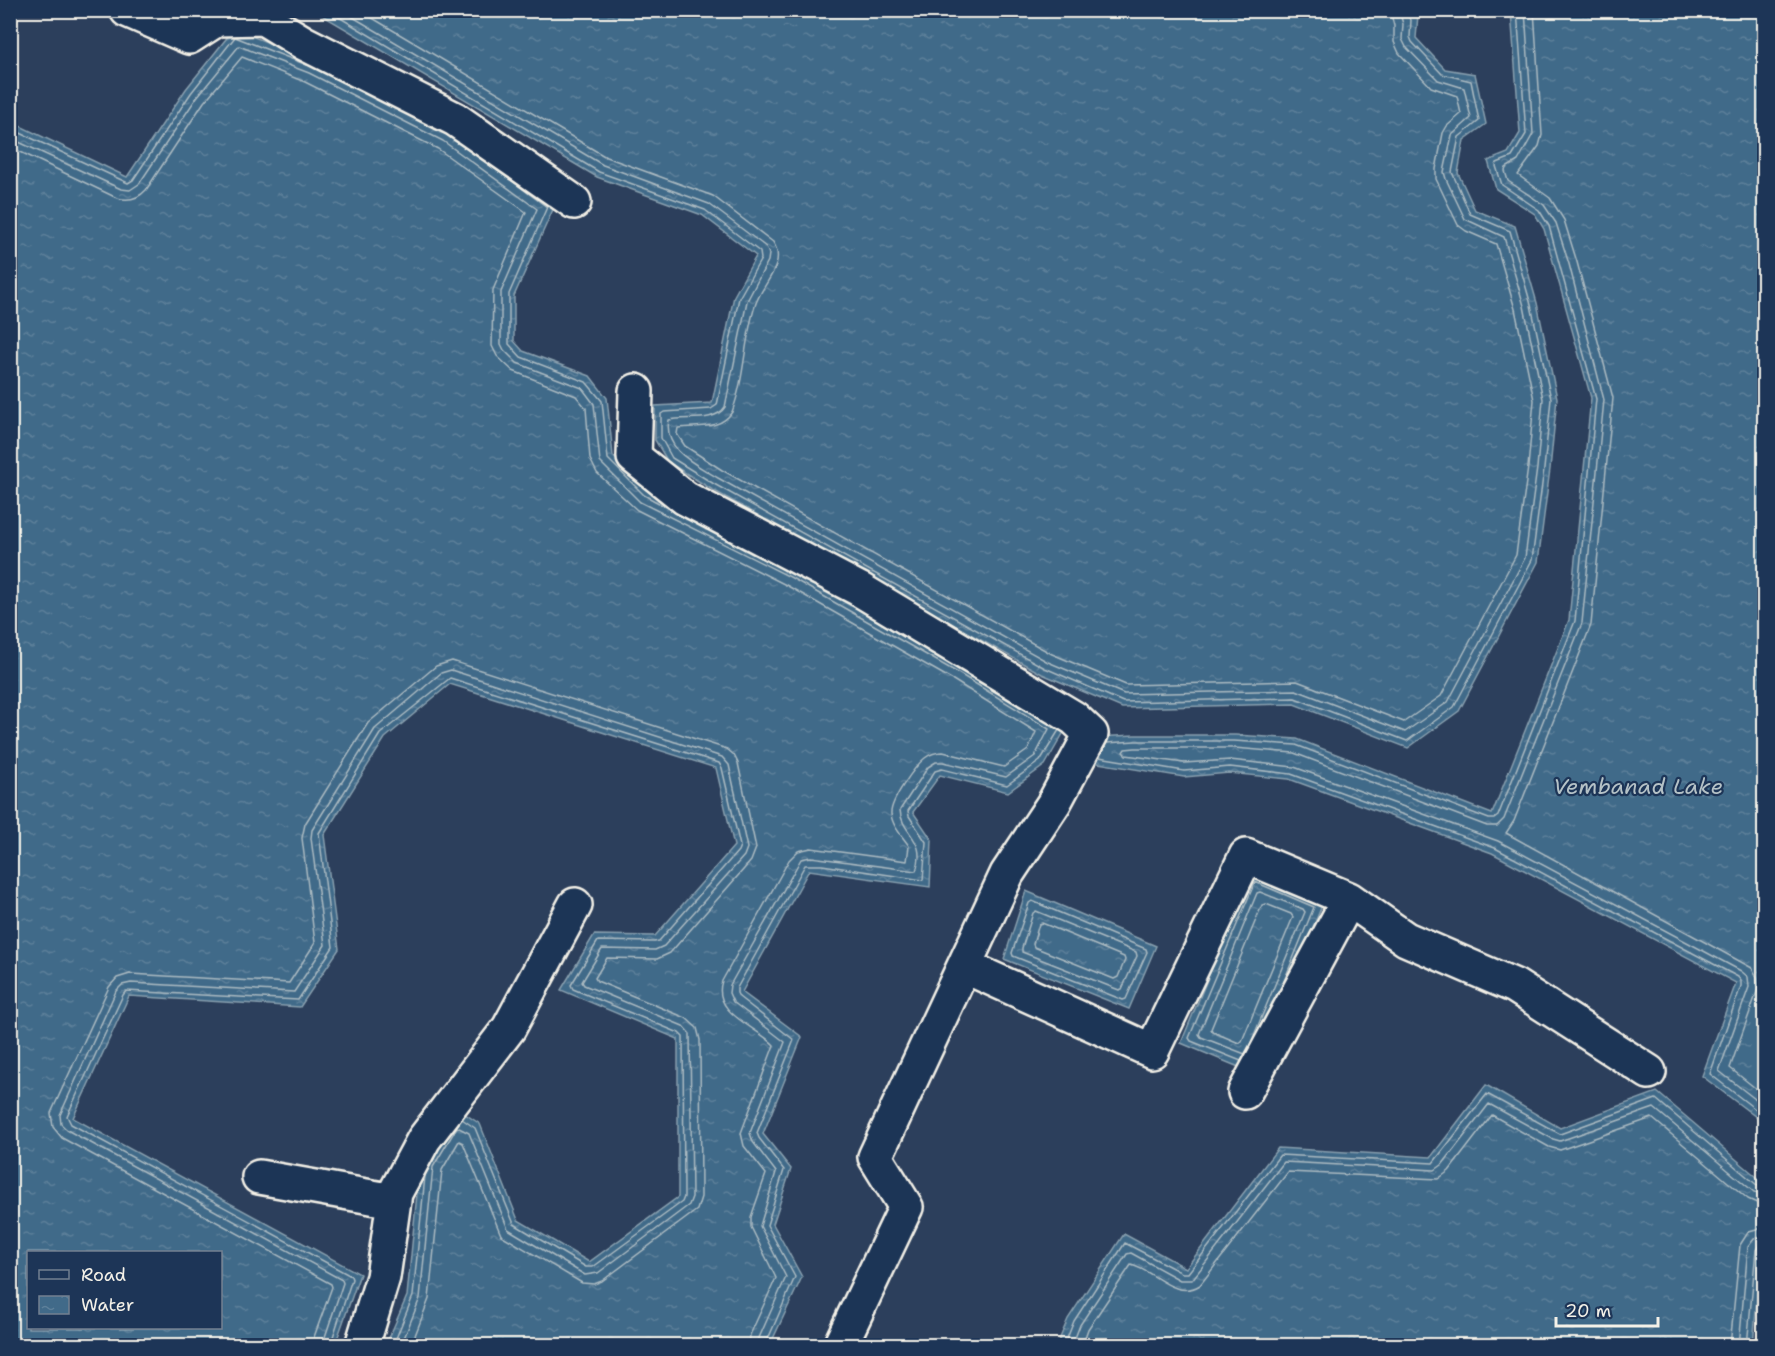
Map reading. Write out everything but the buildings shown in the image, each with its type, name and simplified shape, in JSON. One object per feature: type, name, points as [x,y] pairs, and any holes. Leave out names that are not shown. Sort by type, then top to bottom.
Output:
[{"type":"street","points":[[127,10],[189,37],[217,19],[263,18],[304,43],[455,119],[574,202]]},
{"type":"street","points":[[636,391],[634,457],[685,498],[859,589],[1074,718],[1091,734],[1054,803],[1007,874],[875,1157],[906,1207],[840,1346]]},
{"type":"street","points":[[964,966],[1152,1052],[1246,856],[1349,900],[1406,939],[1515,986],[1649,1072]]},
{"type":"street","points":[[1245,1092],[1349,900]]},
{"type":"street","points":[[362,1346],[383,1277],[395,1193],[424,1139],[509,1028],[575,905]]},
{"type":"street","points":[[259,1178],[394,1202]]},
{"type":"water","points":[[1401,10],[1418,15],[1416,38],[1445,69],[1475,74],[1486,124],[1464,140],[1458,173],[1475,210],[1515,226],[1537,303],[1557,398],[1538,562],[1459,711],[1408,748],[1294,704],[1122,708],[1042,674],[711,489],[668,462],[655,440],[655,406],[712,403],[734,296],[756,256],[702,215],[597,177],[315,11]]},
{"type":"water","name":"Vembanad Lake","points":[[1511,11],[1764,11],[1764,1123],[1702,1076],[1736,983],[1492,853],[1289,779],[1229,773],[1184,777],[1091,762],[1097,737],[1235,735],[1297,739],[1492,814],[1569,620],[1591,398],[1544,229],[1535,214],[1496,189],[1488,161],[1508,153],[1520,133]]},
{"type":"water","points":[[234,29],[314,61],[450,129],[555,205],[514,296],[514,341],[523,351],[590,376],[607,398],[613,456],[648,491],[796,566],[1068,725],[1045,765],[1008,792],[940,775],[913,812],[932,840],[930,887],[809,870],[742,992],[802,1037],[763,1134],[791,1169],[773,1224],[802,1277],[770,1345],[386,1345],[407,1296],[420,1163],[453,1106],[480,1124],[518,1220],[589,1262],[678,1197],[678,1039],[561,990],[594,935],[655,936],[734,846],[716,768],[450,684],[385,738],[324,835],[339,949],[300,1007],[129,996],[73,1118],[360,1274],[335,1345],[11,1346],[11,125],[16,124],[127,177],[186,89]]},
{"type":"water","points":[[1251,873],[1323,903],[1253,1073],[1181,1043]]},
{"type":"water","points":[[1026,891],[1156,946],[1129,1009],[1004,959]]},
{"type":"water","points":[[1486,1085],[1560,1128],[1657,1092],[1764,1183],[1764,1219],[1753,1345],[1057,1345],[1068,1319],[1124,1234],[1186,1268],[1278,1148],[1431,1157]]}]
